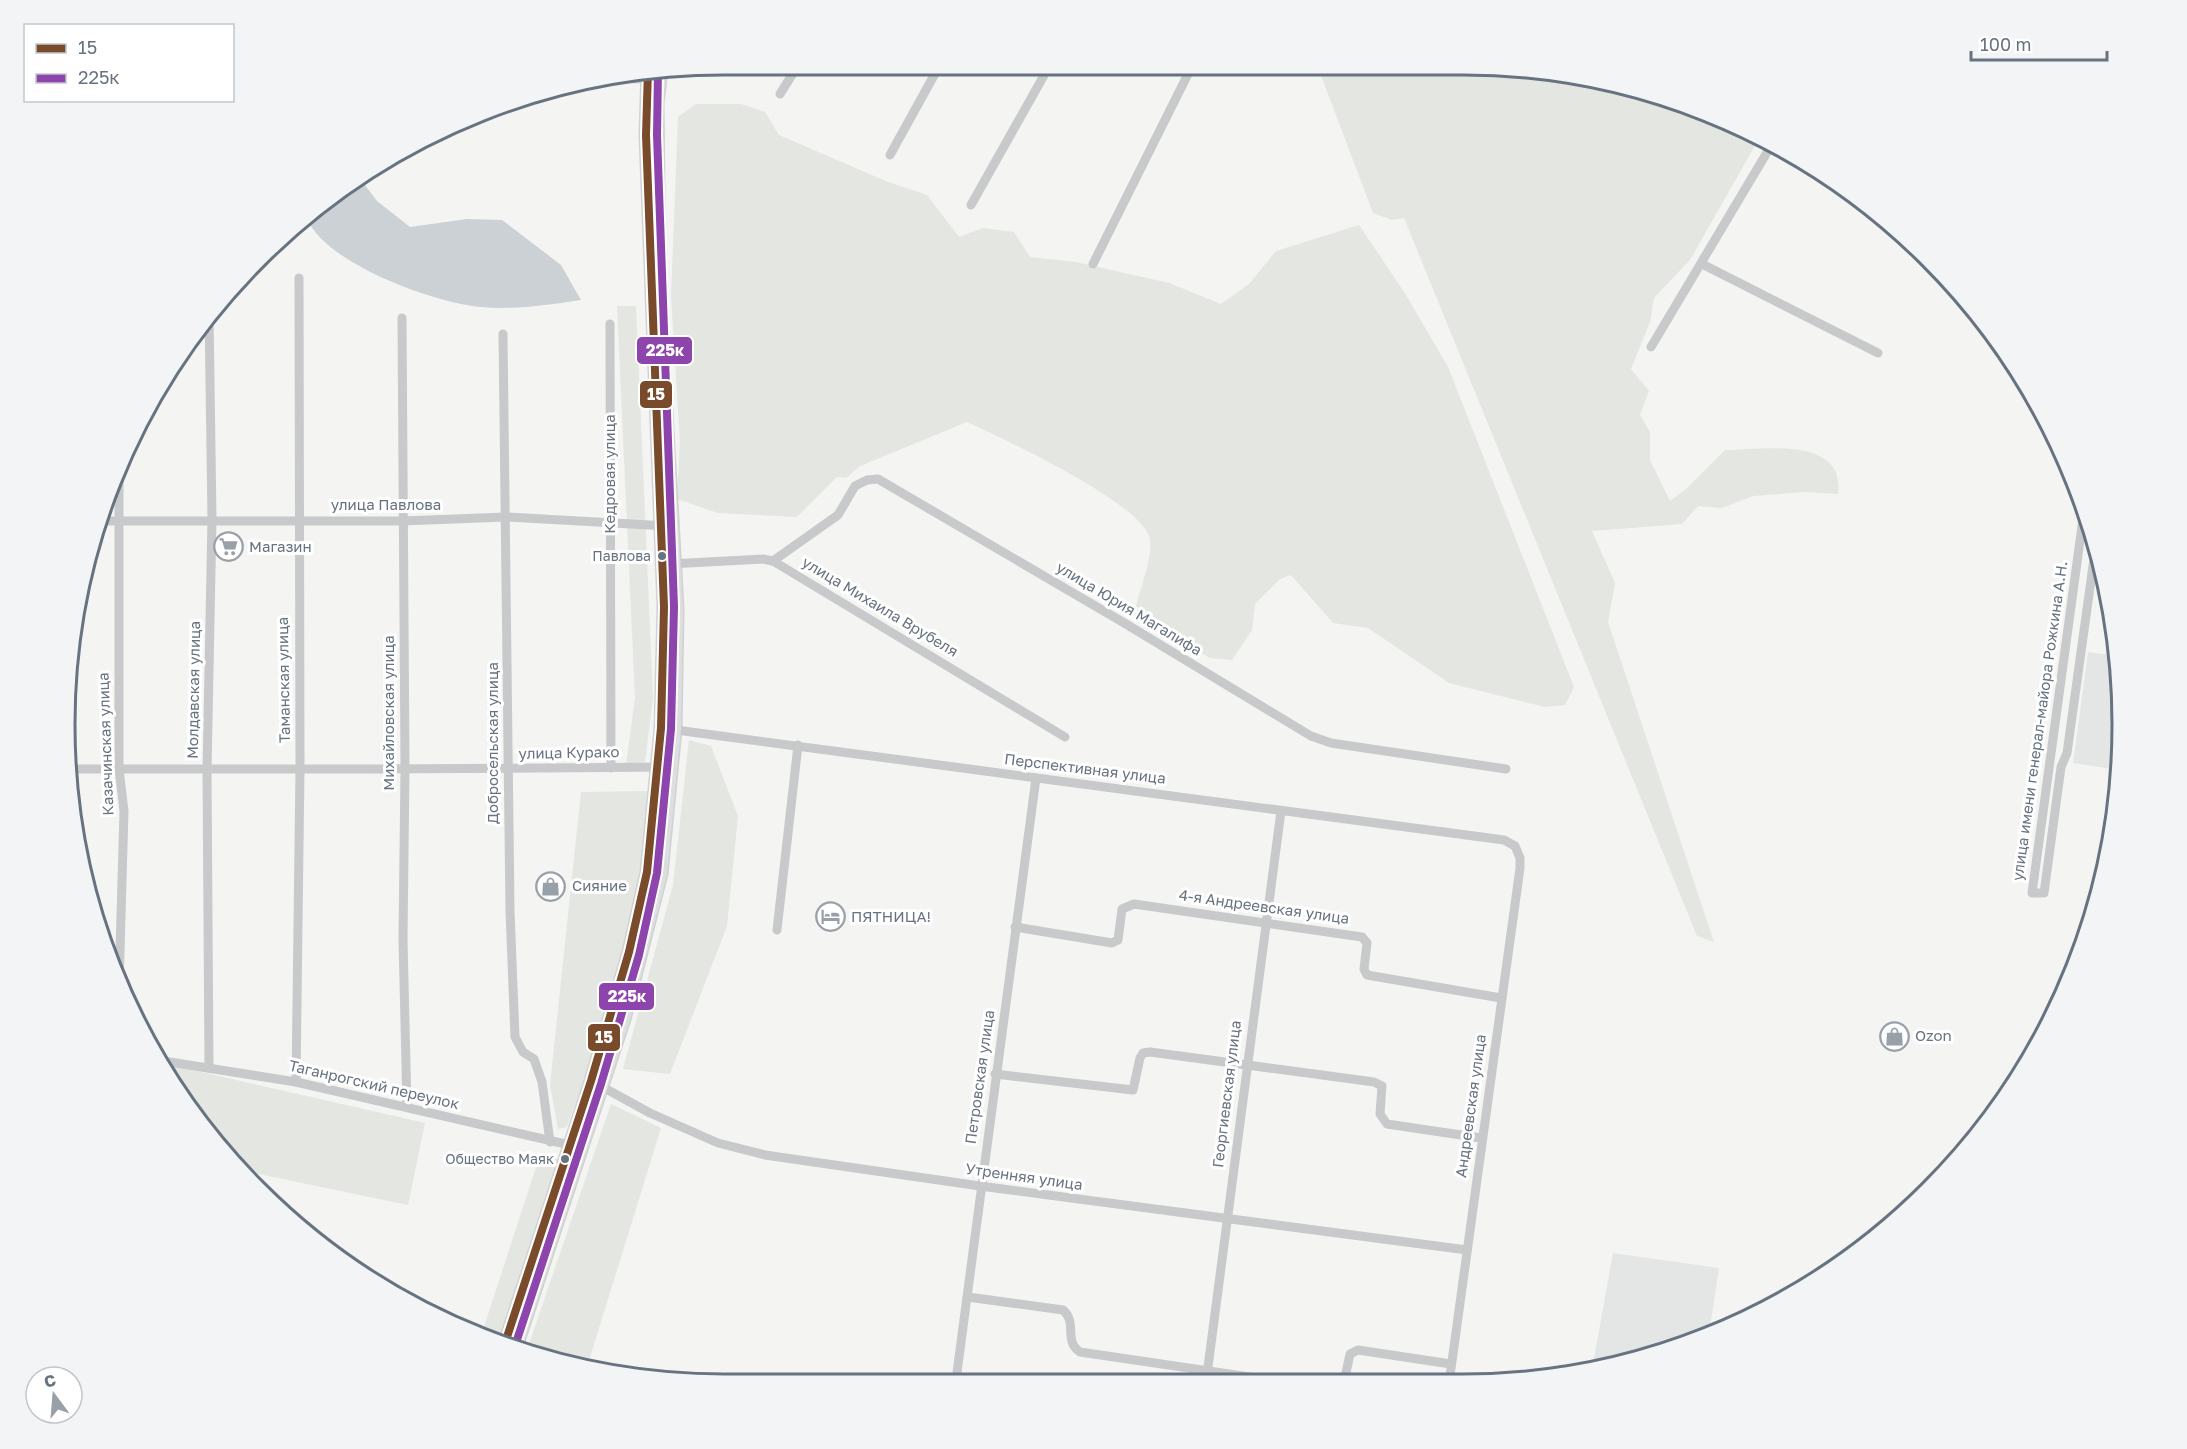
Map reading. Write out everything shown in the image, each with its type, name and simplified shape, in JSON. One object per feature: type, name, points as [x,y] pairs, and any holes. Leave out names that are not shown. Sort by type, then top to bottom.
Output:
[{"type":"main road","points":[[660,79],[657,103],[667,526]]},
{"type":"main road","points":[[507,1337],[639,966],[661,874],[664,767],[661,728],[669,564],[646,157],[647,80]]},
{"type":"main road","points":[[664,767],[675,729],[677,609],[669,564]]},
{"type":"main road","points":[[518,1341],[576,1147]]},
{"type":"street","points":[[780,94],[792,75]]},
{"type":"street","points":[[890,156],[934,75]]},
{"type":"street","points":[[971,205],[1044,75]]},
{"type":"street","points":[[1093,264],[1188,75]]},
{"type":"street","points":[[1651,347],[1768,152]]},
{"type":"street","points":[[1702,264],[1878,353]]},
{"type":"street","name":"Таманская улица","points":[[296,1082],[300,768],[297,520],[299,278]]},
{"type":"street","name":"Михайловская улица","points":[[402,318],[405,768],[403,939],[407,1107]]},
{"type":"street","name":"Кедровая улица","points":[[610,324],[611,768]]},
{"type":"street","name":"Молдавская улица","points":[[209,329],[212,519],[207,771],[209,1068]]},
{"type":"street","name":"Добросельская улица","points":[[503,334],[510,911],[515,1037],[523,1052],[534,1059],[542,1082],[550,1142]]},
{"type":"street","name":"улица Юрия Магалифа","points":[[773,561],[838,515],[855,486],[867,480],[878,479],[1116,618],[1311,736],[1331,743],[1506,768]]},
{"type":"street","name":"Казачинская улица","points":[[119,488],[119,769],[124,811],[120,962]]},
{"type":"street","name":"улица Павлова","points":[[108,520],[402,521],[506,518],[667,526]]},
{"type":"street","name":"улица имени генерал-майора Рожкина А.Н.","points":[[2082,528],[2032,893],[2044,894],[2061,767],[2067,753],[2093,568]]},
{"type":"street","name":"улица Михаила Врубеля","points":[[669,564],[763,559],[773,561],[1065,737]]},
{"type":"street","name":"Перспективная улица","points":[[661,728],[1504,840]]},
{"type":"street","points":[[777,930],[798,745]]},
{"type":"street","name":"улица Курако","points":[[76,769],[207,771],[300,768],[664,767]]},
{"type":"street","name":"Петровская улица","points":[[957,1374],[980,1186],[1036,778]]},
{"type":"street","name":"Георгиевская улица","points":[[1206,1374],[1245,1065],[1281,811]]},
{"type":"street","name":"Андреевская улица","points":[[1450,1374],[1520,868],[1520,858],[1515,846],[1504,840]]},
{"type":"street","name":"4-я Андреевская улица","points":[[1015,927],[1112,944],[1118,940],[1122,909],[1134,904],[1362,936],[1367,943],[1364,969],[1367,975],[1501,998]]},
{"type":"street","points":[[995,1074],[1133,1090],[1143,1053],[1245,1065],[1374,1082],[1382,1086],[1380,1114],[1387,1124],[1481,1138]]},
{"type":"street","name":"Таганрогский переулок","points":[[170,1063],[296,1082],[576,1147]]},
{"type":"street","name":"Утренняя улица","points":[[597,1084],[650,1113],[718,1143],[756,1153],[980,1186],[1467,1250]]},
{"type":"street","points":[[968,1297],[1063,1310],[1071,1323],[1073,1347],[1080,1352],[1191,1374]]},
{"type":"street","points":[[1346,1374],[1350,1353],[1358,1350],[1451,1364]]},
{"type":"shaded area","points":[[1321,75],[1505,76],[1589,87],[1671,109],[1711,124],[1755,145],[1690,260],[1654,298],[1650,322],[1631,369],[1649,391],[1640,415],[1650,432],[1650,460],[1670,501],[1685,490],[1725,450],[1778,448],[1815,454],[1829,462],[1837,475],[1838,494],[1804,492],[1753,496],[1722,508],[1698,506],[1682,524],[1592,531],[1615,583],[1608,622],[1714,942],[1697,936],[1404,218],[1392,220],[1373,213]]},
{"type":"shaded area","points":[[696,104],[741,104],[765,112],[779,135],[888,182],[927,195],[959,237],[983,228],[1014,232],[1030,257],[1076,262],[1169,283],[1221,304],[1249,284],[1276,251],[1359,225],[1406,295],[1448,367],[1574,687],[1565,705],[1545,707],[1449,683],[1368,628],[1333,623],[1291,575],[1280,579],[1255,604],[1252,630],[1232,660],[1210,658],[1134,615],[1150,547],[1150,539],[1142,524],[1098,490],[1069,473],[967,422],[860,466],[846,478],[837,477],[797,517],[718,513],[677,499],[680,442],[671,296],[678,117]]},
{"type":"shaded area","points":[[364,184],[377,201],[410,227],[467,219],[502,220],[561,265],[581,300],[506,308],[481,307],[436,298],[383,278],[357,265],[317,235],[311,224]]},
{"type":"shaded area","points":[[617,306],[636,306],[653,698],[645,762],[626,764],[635,698]]},
{"type":"shaded area","points":[[2088,652],[2108,655],[2111,682],[2111,769],[2073,763]]},
{"type":"shaded area","points":[[689,740],[711,746],[738,816],[727,926],[670,1074],[623,1069],[673,885]]},
{"type":"shaded area","points":[[650,791],[637,892],[607,1015],[567,1127],[558,1129],[550,1085],[581,792]]},
{"type":"shaded area","points":[[172,1065],[425,1123],[408,1205],[255,1173],[209,1120]]},
{"type":"shaded area","points":[[611,1104],[661,1128],[589,1360],[529,1344]]},
{"type":"shaded area","points":[[540,1155],[563,1161],[505,1336],[484,1328]]},
{"type":"shaded area","points":[[1613,1253],[1719,1268],[1710,1325],[1671,1340],[1593,1361]]},
{"type":"transit line","name":"225к","points":[[517,1340],[601,1084],[639,955],[657,873],[671,729],[674,607],[657,135],[658,79]]},
{"type":"transit line","name":"15","points":[[507,1337],[591,1081],[629,952],[647,872],[661,728],[664,607],[646,135],[648,80]]},
{"type":"place","name":"Магазин","points":[[228,547]]},
{"type":"place","name":"Павлова","points":[[662,556]]},
{"type":"place","name":"Сияние","points":[[551,886]]},
{"type":"place","name":"ПЯТНИЦА!","points":[[830,917]]},
{"type":"place","name":"Ozon","points":[[1894,1036]]},
{"type":"place","name":"Общество Маяк","points":[[565,1159]]}]
